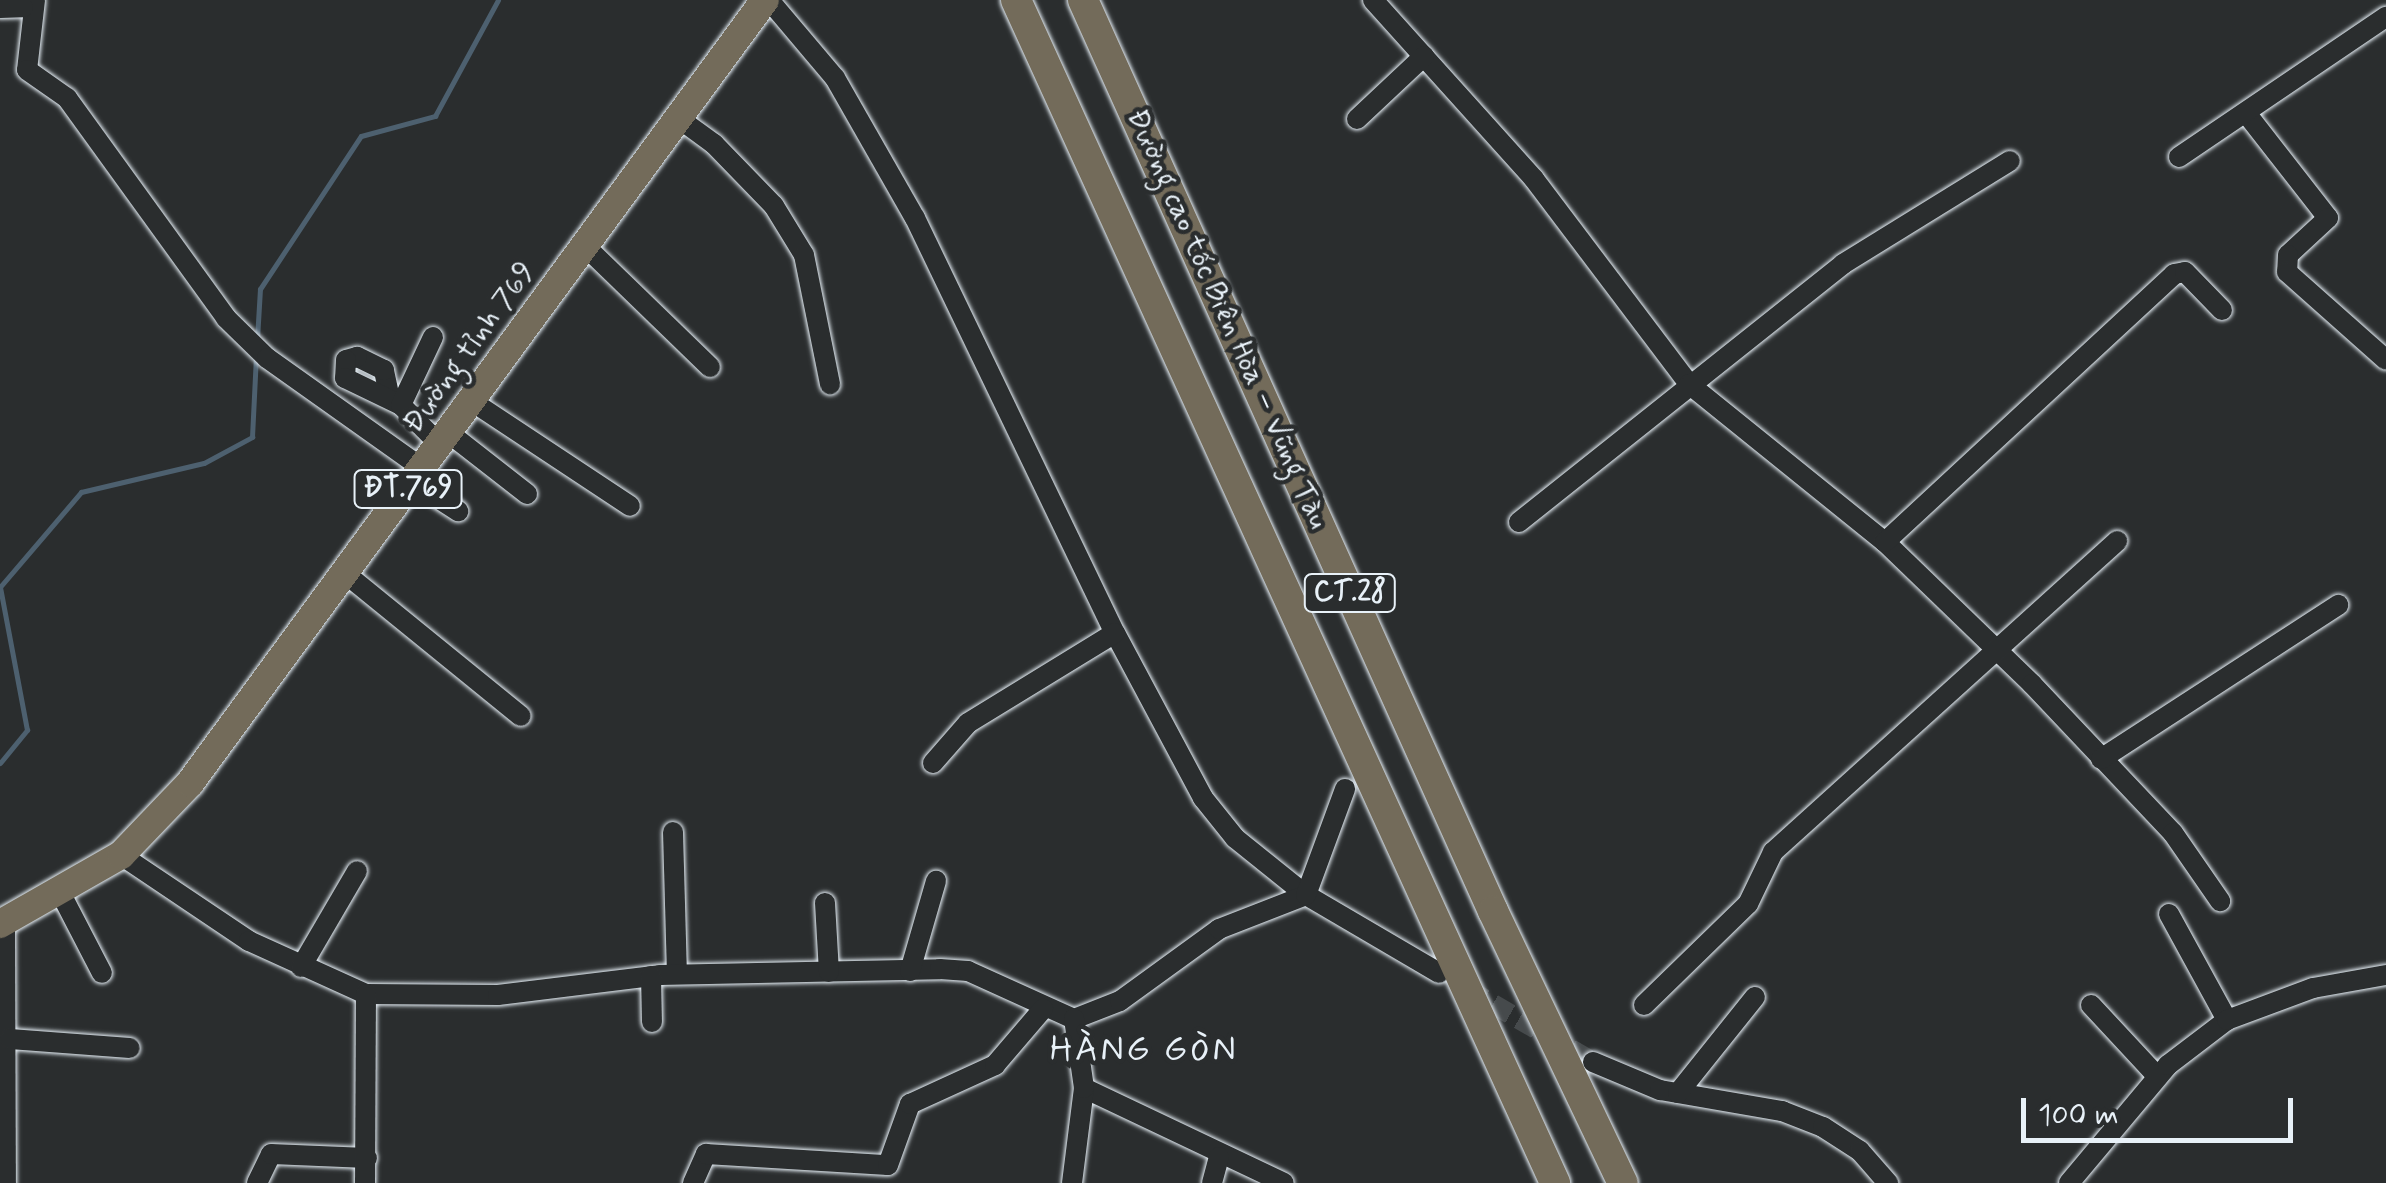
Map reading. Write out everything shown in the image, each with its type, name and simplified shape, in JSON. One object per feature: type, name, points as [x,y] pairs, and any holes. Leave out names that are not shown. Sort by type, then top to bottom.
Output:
[{"type":"highway","name":"Đường cao tốc Biên Hòa – Vũng Tàu","points":[[1016,0],[1555,1183]]},
{"type":"highway","name":"Đường cao tốc Biên Hòa – Vũng Tàu","points":[[1083,0],[1493,911],[1623,1183]]},
{"type":"main road","name":"Đường tỉnh 769","points":[[3,922],[121,854],[190,783],[762,1]]},
{"type":"street","points":[[1374,0],[1534,179],[1689,384],[1886,542],[2172,833],[2220,901]]},
{"type":"street","points":[[762,1],[835,78],[915,218],[1114,633],[1203,798],[1234,838],[1306,895],[1439,973]]},
{"type":"street","points":[[0,8],[29,3],[27,70],[67,98],[179,258],[248,340],[458,511]]},
{"type":"street","points":[[2179,158],[2386,17]]},
{"type":"street","points":[[1356,120],[1424,56]]},
{"type":"street","points":[[2246,112],[2328,218],[2288,255],[2287,272],[2386,360]]},
{"type":"street","points":[[678,117],[714,144],[774,206],[804,255],[830,384]]},
{"type":"street","points":[[1520,522],[1843,264],[2010,161]]},
{"type":"street","points":[[584,246],[710,367]]},
{"type":"street","points":[[1886,542],[2174,274],[2185,272],[2222,310]]},
{"type":"street","points":[[433,336],[396,402],[527,494]]},
{"type":"street","points":[[472,402],[630,506]]},
{"type":"street","points":[[1644,1005],[1748,904],[1773,852],[2116,541]]},
{"type":"street","points":[[346,574],[521,716]]},
{"type":"street","points":[[2101,758],[2338,605]]},
{"type":"street","points":[[933,763],[968,723],[1051,666],[1114,633]]},
{"type":"street","points":[[121,854],[249,941],[366,994],[498,995],[677,974],[968,971],[1043,1009],[1074,1019],[1120,1001],[1219,929],[1306,895],[1345,789]]},
{"type":"street","points":[[673,832],[677,974]]},
{"type":"street","points":[[301,967],[357,871]]},
{"type":"street","points":[[910,972],[936,882]]},
{"type":"street","points":[[60,892],[102,973]]},
{"type":"street","points":[[826,904],[829,972]]},
{"type":"street","points":[[2169,914],[2227,1020]]},
{"type":"street","points":[[3,922],[10,1039],[6,1183]]},
{"type":"street","points":[[2069,1183],[2158,1077],[2227,1020],[2313,988],[2386,975]]},
{"type":"street","points":[[650,976],[652,1022]]},
{"type":"street","points":[[365,1183],[366,994]]},
{"type":"street","points":[[1678,1094],[1755,997]]},
{"type":"street","points":[[2090,1004],[2158,1077]]},
{"type":"street","points":[[692,1183],[706,1154],[888,1165],[910,1104],[996,1065],[1043,1009]]},
{"type":"street","points":[[1072,1183],[1084,1088],[1074,1019]]},
{"type":"street","points":[[10,1039],[130,1048]]},
{"type":"street","points":[[1593,1062],[1678,1094],[1782,1111],[1823,1126],[1860,1151],[1888,1183]]},
{"type":"street","points":[[1084,1088],[1219,1157],[1246,1176],[1284,1183]]},
{"type":"street","points":[[257,1183],[271,1154],[366,1158]]},
{"type":"street","points":[[1212,1183],[1219,1157]]},
{"type":"waterway","points":[[257,339],[260,289],[361,136],[435,116],[498,0]]},
{"type":"waterway","points":[[0,763],[27,730],[0,587],[81,492],[204,463],[252,437],[256,355]]},
{"type":"tunnel","points":[[1467,989],[1593,1062]]},
{"type":"district","name":"HÀNG GÒN","points":[[1144,1050]]}]
